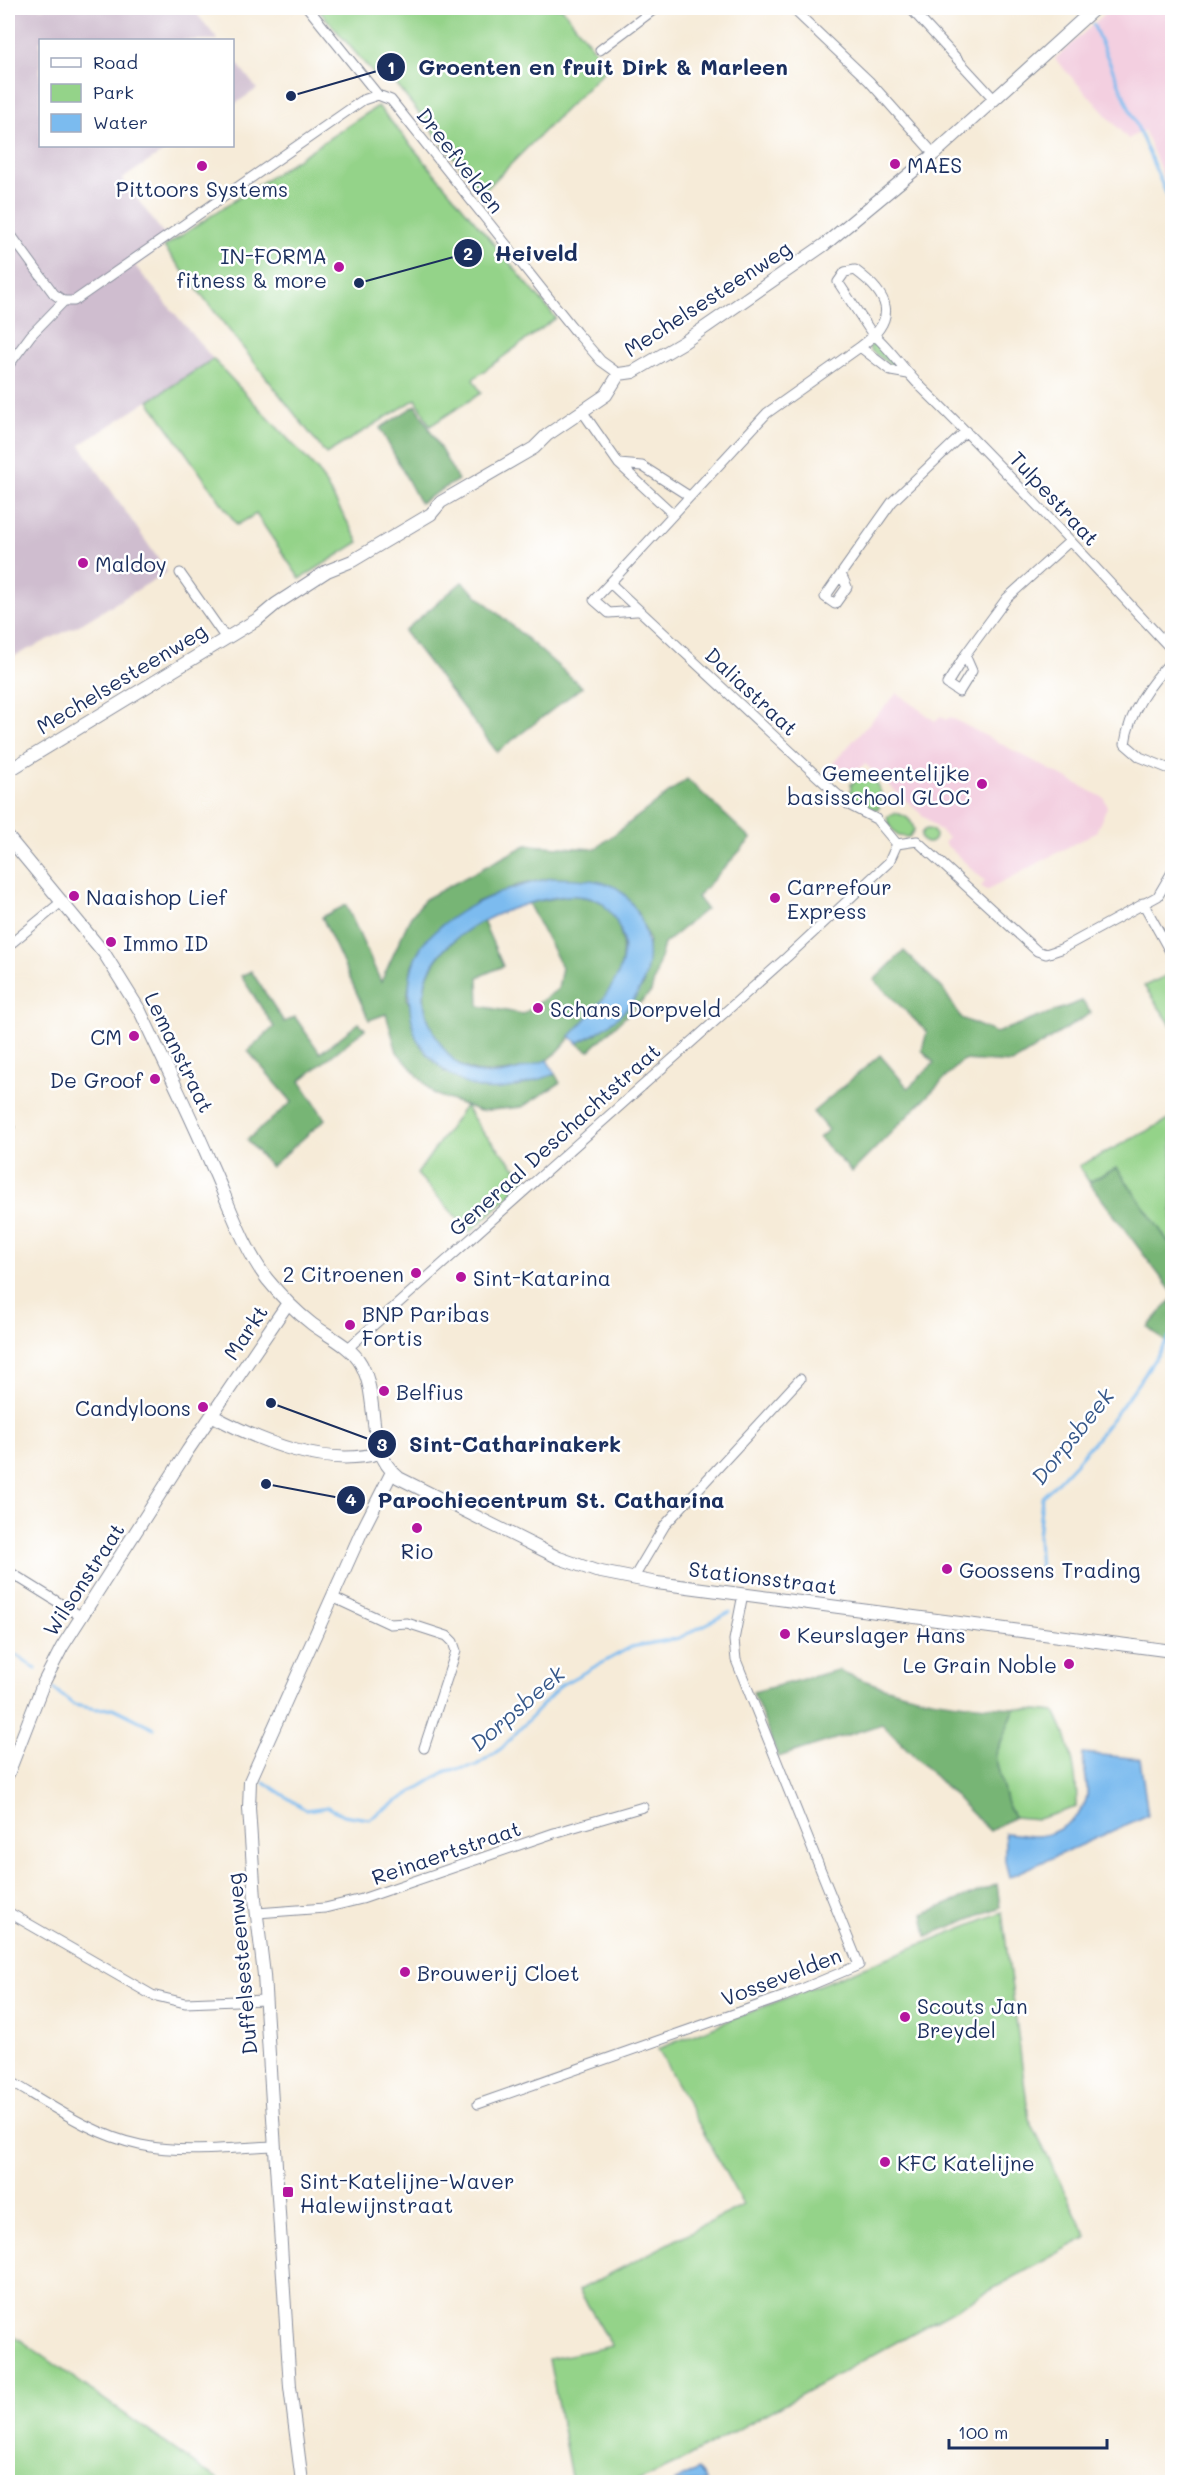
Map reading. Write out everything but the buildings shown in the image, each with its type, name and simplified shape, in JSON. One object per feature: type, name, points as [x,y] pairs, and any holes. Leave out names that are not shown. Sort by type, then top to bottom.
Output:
[{"type":"street","name":"Dreefvelden","points":[[308,8],[378,95],[391,100],[576,333],[601,362],[619,374]]},
{"type":"street","points":[[637,8],[644,17]]},
{"type":"street","points":[[600,50],[656,8]]},
{"type":"street","points":[[792,8],[869,81],[934,154]]},
{"type":"street","points":[[910,8],[994,99]]},
{"type":"street","name":"Mechelsesteenweg","points":[[8,771],[258,619],[327,570],[352,561],[431,514],[441,502],[534,448],[547,435],[606,395],[619,374],[633,372],[684,342],[815,251],[934,154],[1095,8]]},
{"type":"street","points":[[8,231],[54,294],[64,301],[74,301],[363,100],[378,95]]},
{"type":"street","name":"Tulpestraat","points":[[876,336],[882,325],[885,300],[860,274],[849,270],[838,282],[876,336],[908,374],[966,431],[1173,650]]},
{"type":"street","points":[[8,366],[31,335],[64,301]]},
{"type":"street","points":[[636,610],[609,613],[594,600],[767,413],[876,336]]},
{"type":"street","name":"Tulpestraat","points":[[861,347],[891,371],[908,374]]},
{"type":"street","points":[[582,411],[619,464],[673,514]]},
{"type":"street","points":[[841,574],[892,502],[966,431]]},
{"type":"street","points":[[619,464],[642,466],[689,496]]},
{"type":"street","points":[[965,655],[1007,598],[1070,541]]},
{"type":"street","name":"Mechelsesteenweg","points":[[180,573],[225,637]]},
{"type":"street","name":"Daliastraat","points":[[610,584],[849,805],[876,819],[897,844]]},
{"type":"street","points":[[1173,660],[1150,683],[1127,733],[1125,744],[1140,757],[1173,770]]},
{"type":"street","name":"Lemanstraat","points":[[8,837],[60,903],[104,953],[136,1003],[256,1260],[266,1277],[288,1303]]},
{"type":"street","points":[[897,844],[917,841],[1037,951],[1046,954],[1061,949],[1158,896],[1173,872]]},
{"type":"street","name":"Generaal Deschachtstraat","points":[[347,1349],[787,957],[889,861],[897,844]]},
{"type":"street","points":[[8,946],[60,903]]},
{"type":"street","points":[[1143,903],[1173,955]]},
{"type":"street","name":"Markt","points":[[213,1416],[288,1303],[359,1361],[368,1381],[374,1430],[380,1454]]},
{"type":"street","points":[[633,1579],[665,1526],[800,1379]]},
{"type":"street","points":[[213,1416],[243,1432],[326,1457],[364,1458],[380,1454]]},
{"type":"street","name":"Wilsonstraat","points":[[8,1774],[43,1684],[82,1617],[189,1448],[213,1416]]},
{"type":"street","name":"Stationsstraat","points":[[380,1454],[392,1472],[559,1558],[596,1571],[633,1579],[1173,1651]]},
{"type":"street","name":"Duffelsesteenweg","points":[[302,2482],[290,2387],[265,2000],[249,1808],[250,1781],[332,1597],[392,1472]]},
{"type":"street","points":[[8,1571],[82,1617]]},
{"type":"street","name":"Vossevelden","points":[[477,2104],[785,1996],[859,1965],[736,1660],[734,1640],[743,1594]]},
{"type":"street","points":[[332,1597],[390,1624],[407,1623],[447,1636],[453,1642],[456,1651],[424,1748]]},
{"type":"street","name":"Reinaertstraat","points":[[257,1913],[325,1908],[362,1899],[554,1833],[643,1807]]},
{"type":"street","points":[[8,1912],[152,1995],[185,2003],[265,2000]]},
{"type":"street","points":[[8,2080],[110,2136],[140,2145],[171,2149],[274,2146]]},
{"type":"shaded area","points":[[8,8],[192,8],[217,39],[39,39],[39,147],[170,147],[122,179],[169,241],[135,266],[213,359],[80,445],[167,572],[81,624],[8,659]]},
{"type":"shaded area","points":[[1111,8],[1172,8],[1172,197],[1144,130],[1128,139],[1055,59]]},
{"type":"shaded area","points":[[234,59],[257,89],[234,104]]},
{"type":"shaded area","name":"Gemeentelijke basisschool GLOC","points":[[897,693],[935,721],[941,716],[946,720],[950,717],[1104,798],[1107,807],[1096,832],[986,891],[981,887],[985,881],[944,843],[948,838],[865,764],[857,770],[847,770],[833,763]]},
{"type":"green space","points":[[317,8],[562,8],[608,67],[482,193],[388,74],[378,79]]},
{"type":"green space","points":[[378,106],[556,318],[473,379],[481,393],[430,426],[416,399],[326,454],[164,247]]},
{"type":"green space","points":[[875,343],[896,365],[895,368],[870,350],[869,347]]},
{"type":"green space","points":[[213,359],[318,471],[359,542],[300,579],[256,514],[237,525],[149,401]]},
{"type":"green space","points":[[416,405],[458,480],[420,503],[380,428]]},
{"type":"green space","points":[[462,582],[582,687],[497,752],[404,631]]},
{"type":"green space","points":[[862,777],[872,780],[879,788],[881,799],[878,809],[867,809],[850,797],[851,784]]},
{"type":"green space","points":[[687,779],[751,839],[697,897],[706,909],[664,944],[651,992],[589,1051],[577,1043],[596,1034],[643,986],[649,940],[638,912],[552,878],[518,885],[477,902],[421,948],[412,965],[407,999],[444,1072],[517,1087],[555,1074],[560,1083],[522,1107],[480,1111],[434,1094],[397,1052],[386,1014],[369,1020],[322,917],[346,905],[381,982],[410,918],[425,899],[526,845],[595,849]]},
{"type":"green space","points":[[895,813],[905,816],[912,823],[914,830],[909,837],[898,836],[889,825],[887,817]]},
{"type":"green space","points":[[928,829],[933,831],[935,836],[933,841],[928,843],[923,841],[921,836],[923,831]]},
{"type":"green space","points":[[572,895],[599,901],[611,912],[617,923],[621,934],[622,959],[615,984],[609,995],[559,1051],[542,1063],[498,1073],[468,1069],[456,1062],[438,1042],[426,1010],[424,994],[431,968],[448,946],[482,919],[503,966],[478,977],[479,1006],[523,1014],[558,989],[562,967],[528,903]]},
{"type":"green space","points":[[904,951],[943,989],[961,1018],[996,1033],[1082,1001],[1091,1013],[1012,1063],[963,1060],[852,1172],[819,1138],[828,1130],[813,1112],[880,1055],[908,1088],[934,1063],[922,1050],[927,1032],[874,980]]},
{"type":"green space","points":[[251,971],[284,1022],[295,1017],[320,1053],[359,1023],[365,1029],[300,1081],[325,1119],[271,1167],[247,1140],[292,1102],[248,1051],[274,1027],[241,976]]},
{"type":"green space","points":[[1172,973],[1172,1026],[1144,986]]},
{"type":"green space","points":[[465,1106],[482,1131],[527,1180],[470,1232],[417,1174]]},
{"type":"green space","points":[[1172,1118],[1172,1247],[1117,1168],[1089,1182],[1079,1166]]},
{"type":"green space","points":[[1117,1168],[1172,1247],[1172,1292],[1089,1182]]},
{"type":"green space","points":[[1172,1299],[1172,1338],[1168,1344],[1148,1327]]},
{"type":"green space","points":[[838,1670],[882,1687],[925,1698],[1015,1708],[995,1756],[1006,1801],[1014,1817],[990,1831],[882,1724],[778,1757],[753,1692]]},
{"type":"green space","points":[[1015,1708],[1055,1712],[1072,1758],[1077,1807],[1038,1819],[1014,1817],[1006,1801],[995,1757]]},
{"type":"green space","points":[[997,1884],[1000,1907],[927,1936],[923,1914]]},
{"type":"green space","name":"KFC Katelijne","points":[[1002,1912],[1029,2119],[1087,2237],[679,2462],[636,2482],[572,2482],[549,2359],[612,2346],[579,2290],[743,2205],[658,2049]]},
{"type":"green space","points":[[8,2331],[205,2471],[224,2482],[8,2482]]},
{"type":"water","points":[[552,878],[600,882],[619,889],[627,897],[641,920],[647,941],[648,960],[645,978],[626,1009],[612,1022],[577,1043],[570,1036],[606,995],[622,963],[624,947],[620,929],[610,912],[598,900],[566,896],[510,909],[482,922],[457,938],[437,958],[426,981],[425,1008],[437,1038],[453,1060],[470,1071],[485,1074],[503,1073],[547,1060],[555,1074],[505,1089],[484,1089],[466,1084],[435,1062],[416,1037],[410,1009],[409,986],[418,952],[433,933],[474,904],[504,891]]},
{"type":"water","points":[[1082,1753],[1140,1759],[1148,1815],[1009,1877],[1005,1861],[1005,1833],[1045,1835],[1067,1824],[1083,1807],[1087,1789]]},
{"type":"water","points":[[698,2469],[706,2482],[673,2482]]},
{"type":"waterway","points":[[1093,24],[1172,207]]},
{"type":"waterway","name":"Dorpsbeek","points":[[1040,1574],[1038,1537],[1042,1497],[1096,1440],[1172,1333]]},
{"type":"waterway","name":"Dorpsbeek","points":[[264,1782],[306,1810],[328,1807],[343,1815],[369,1819],[446,1771],[475,1766],[502,1748],[561,1685],[631,1647],[679,1638],[730,1612]]},
{"type":"waterway","name":"Dorpsbeek","points":[[8,1654],[18,1656],[36,1669]]},
{"type":"waterway","name":"Dorpsbeek","points":[[54,1689],[74,1705],[96,1709],[113,1708],[154,1728]]},
{"type":"place","name":"Groenten en fruit Dirk & Marleen","points":[[291,96]]},
{"type":"place","name":"MAES","points":[[895,164]]},
{"type":"place","name":"Pittoors Systems","points":[[202,166]]},
{"type":"place","name":"IN-FORMA fitness & more","points":[[339,267]]},
{"type":"place","name":"Heiveld","points":[[359,283]]},
{"type":"place","name":"Maldoy","points":[[83,563]]},
{"type":"place","name":"Gemeentelijke basisschool GLOC","points":[[982,784]]},
{"type":"place","name":"Naaishop Lief","points":[[74,896]]},
{"type":"place","name":"Carrefour Express","points":[[775,898]]},
{"type":"place","name":"Immo ID","points":[[111,942]]},
{"type":"place","name":"Schans Dorpveld","points":[[538,1008]]},
{"type":"place","name":"CM","points":[[134,1036]]},
{"type":"place","name":"De Groof","points":[[155,1079]]},
{"type":"place","name":"2 Citroenen","points":[[416,1273]]},
{"type":"place","name":"Sint-Katarina","points":[[461,1277]]},
{"type":"place","name":"BNP Paribas Fortis","points":[[350,1325]]},
{"type":"place","name":"Belfius","points":[[384,1391]]},
{"type":"place","name":"Sint-Catharinakerk","points":[[271,1403]]},
{"type":"place","name":"Candyloons","points":[[203,1407]]},
{"type":"place","name":"Parochiecentrum St. Catharina","points":[[266,1484]]},
{"type":"place","name":"Rio","points":[[417,1528]]},
{"type":"place","name":"Goossens Trading","points":[[947,1569]]},
{"type":"place","name":"Keurslager Hans","points":[[785,1634]]},
{"type":"place","name":"Le Grain Noble","points":[[1069,1664]]},
{"type":"place","name":"Brouwerij Cloet","points":[[405,1972]]},
{"type":"place","name":"Scouts Jan Breydel","points":[[905,2017]]},
{"type":"place","name":"KFC Katelijne","points":[[885,2162]]},
{"type":"place","name":"Sint-Katelijne-Waver Halewijnstraat","points":[[288,2192]]}]
